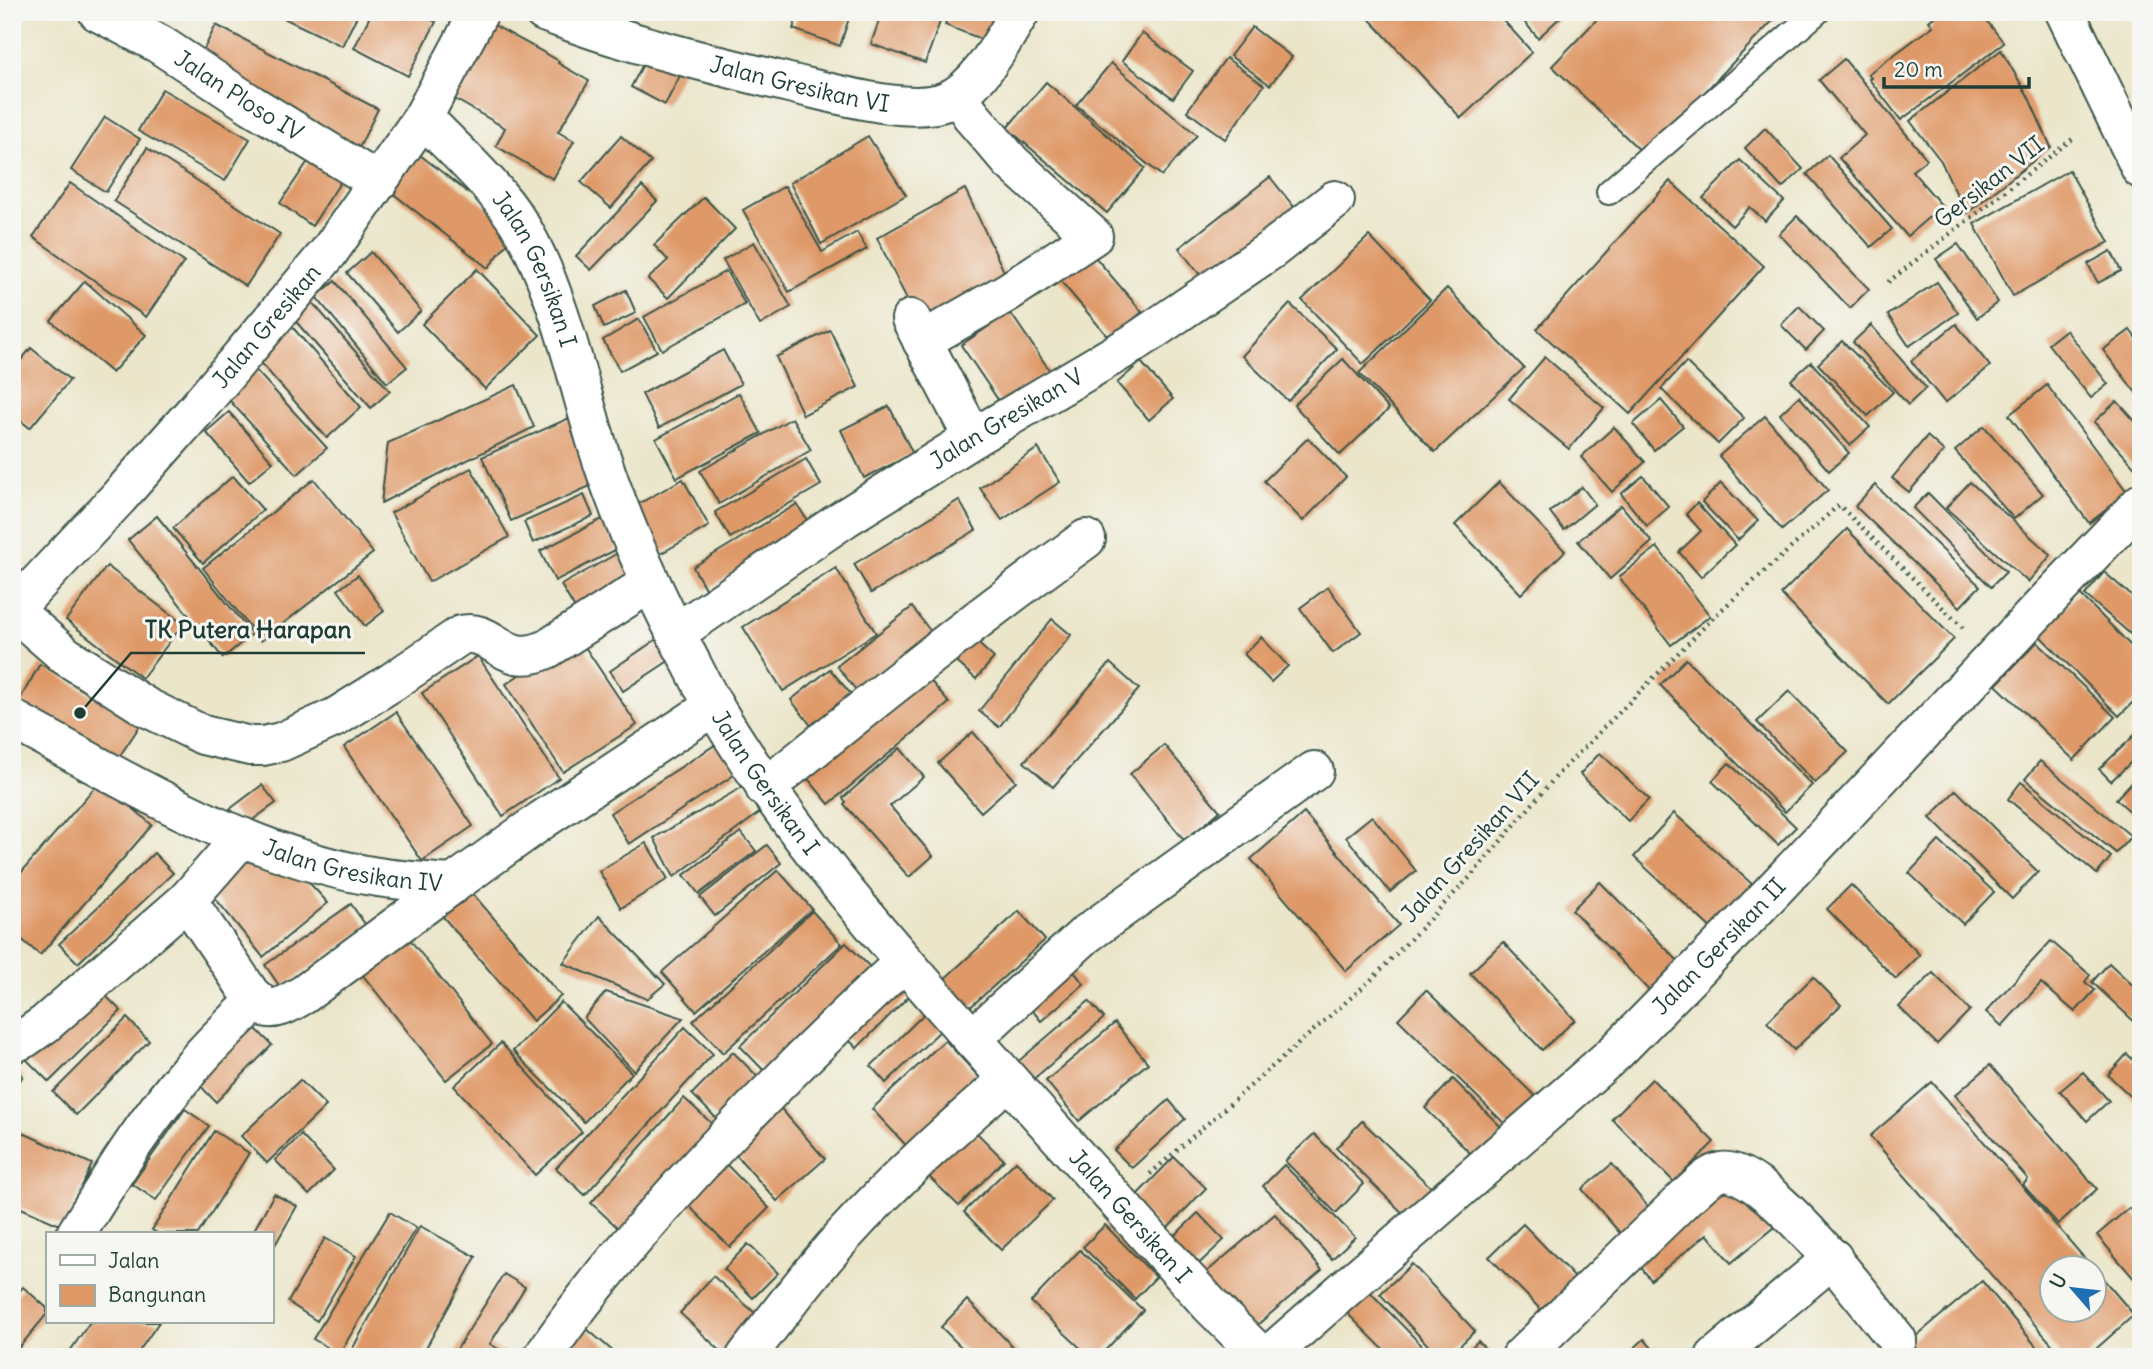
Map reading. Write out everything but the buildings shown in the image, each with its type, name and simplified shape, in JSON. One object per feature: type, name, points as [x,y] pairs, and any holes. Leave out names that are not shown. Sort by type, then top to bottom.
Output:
[{"type":"street","name":"Jalan Ploso IV","points":[[98,12],[159,44],[378,182]]},
{"type":"street","name":"Jalan Gresikan","points":[[13,610],[196,410],[329,252],[423,117],[479,12]]},
{"type":"street","name":"Jalan Gresikan VI","points":[[544,12],[619,38],[699,61],[832,93],[877,102],[924,105],[942,102],[958,95]]},
{"type":"street","points":[[973,438],[916,330],[1008,292],[1093,236],[1011,162],[974,120],[958,95],[992,58],[1020,12]]},
{"type":"street","points":[[2065,12],[2141,169]]},
{"type":"street","name":"Jalan Gersikan I","points":[[423,117],[505,204],[529,241],[563,328],[601,457],[650,583],[714,706],[765,788],[846,893],[904,962],[1211,1306],[1262,1357]]},
{"type":"street","name":"Jalan Gresikan V","points":[[676,633],[845,518],[973,438],[1134,343],[1271,250],[1335,200]]},
{"type":"street","name":"Jalan Gersikan II","points":[[1267,1357],[1616,1052],[1752,913],[2141,503]]},
{"type":"street","points":[[765,788],[1012,592],[1086,539]]},
{"type":"street","points":[[13,610],[66,656],[146,707],[204,735],[250,746],[264,746],[281,742],[336,717],[461,635],[480,635],[519,656],[535,655],[650,583]]},
{"type":"street","name":"Jalan Gresikan IV","points":[[12,719],[149,794],[242,837],[344,870],[378,877],[453,884],[541,820],[714,706]]},
{"type":"street","points":[[972,1039],[1085,935],[1314,771]]},
{"type":"street","points":[[12,1044],[46,1024],[187,900],[242,837]]},
{"type":"street","points":[[187,900],[243,984],[265,1007],[273,1008],[303,995],[453,884]]},
{"type":"street","points":[[543,1357],[608,1268],[684,1181],[800,1061],[904,962]]},
{"type":"street","points":[[77,1232],[166,1099],[196,1062],[257,1000]]},
{"type":"street","points":[[746,1357],[787,1302],[845,1235],[904,1173],[1008,1080]]},
{"type":"street","points":[[1521,1357],[1686,1197],[1720,1172],[1739,1175],[1770,1197],[1833,1258],[1897,1340]]},
{"type":"street","points":[[1715,1357],[1833,1258]]},
{"type":"lane","points":[[1609,192],[1817,12]]},
{"type":"path","name":"Gersikan VII","points":[[1888,282],[2111,108]]},
{"type":"path","name":"Jalan Gresikan VII","points":[[1117,1202],[1220,1115],[1371,980],[1471,877],[1559,773],[1717,613],[1839,505],[1993,657]]},
{"type":"place","name":"TK Putera Harapan","points":[[80,713]]}]
